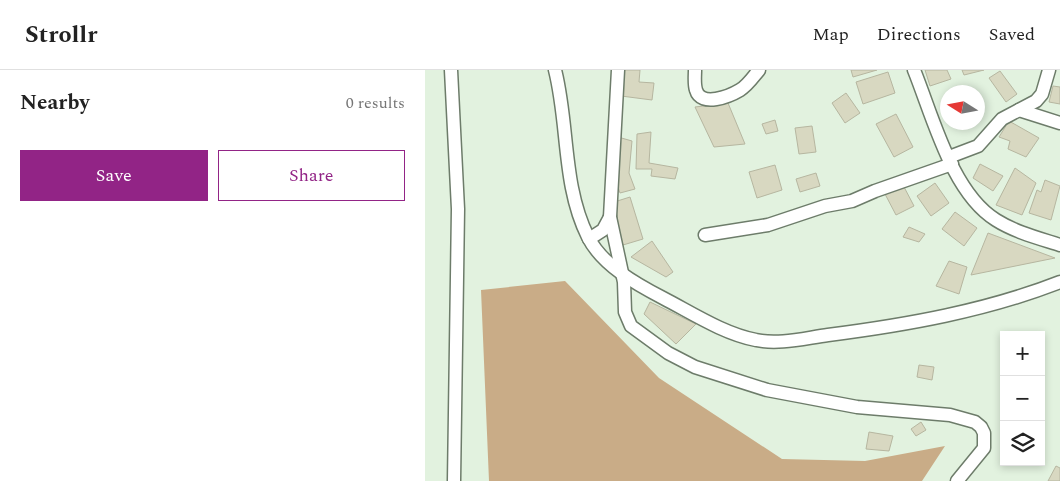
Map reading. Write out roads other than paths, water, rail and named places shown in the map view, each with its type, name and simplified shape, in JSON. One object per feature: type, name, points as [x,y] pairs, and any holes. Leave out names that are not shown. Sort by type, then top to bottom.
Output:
[{"type":"street","points":[[451,70],[459,209],[453,481]]},
{"type":"street","points":[[555,70],[572,190],[578,214],[589,238],[609,263],[639,286],[727,330],[748,338],[768,341],[813,337],[903,324],[1028,295],[1060,282]]},
{"type":"street","points":[[618,70],[610,217],[622,272],[624,303],[628,321],[637,332],[679,359],[728,379],[792,396],[875,409],[950,415],[975,422],[981,426],[985,433],[984,448],[957,481]]},
{"type":"street","points":[[695,70],[696,90],[700,96],[708,100],[725,97],[740,90],[759,70]]},
{"type":"street","points":[[914,70],[951,161],[968,195],[985,212],[1015,230],[1060,245]]},
{"type":"street","points":[[705,236],[768,225],[825,206],[852,201],[951,161],[977,146],[1002,119],[1031,104],[1041,94],[1049,70]]},
{"type":"street","points":[[1019,110],[1060,123]]},
{"type":"street","points":[[589,238],[603,230],[610,217]]},
{"type":"street","points":[[624,303],[639,286]]}]
